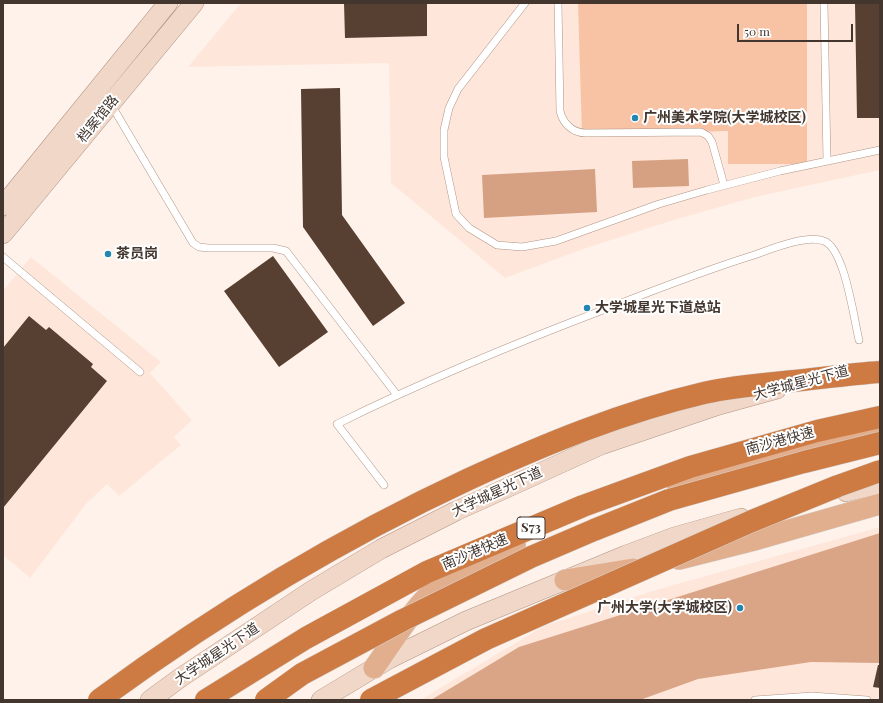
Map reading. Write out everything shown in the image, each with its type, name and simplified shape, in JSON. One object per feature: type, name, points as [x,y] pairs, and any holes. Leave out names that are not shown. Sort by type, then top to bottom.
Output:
[{"type":"highway","points":[[99,700],[220,615],[330,548],[433,496],[553,442],[657,406],[705,392],[752,384],[880,372]]},
{"type":"highway","name":"南沙港快速","points":[[206,700],[306,638],[427,572],[583,506],[690,467],[817,431],[880,417]]},
{"type":"highway","name":"南沙港快速","points":[[266,700],[302,674],[403,620],[530,557],[594,530],[669,500],[804,462],[880,443]]},
{"type":"highway","points":[[371,700],[486,639],[752,521],[838,486],[880,471]]},
{"type":"main road","name":"档案馆路","points":[[3,206],[168,3]]},
{"type":"main road","name":"档案馆路","points":[[3,234],[194,3]]},
{"type":"main road","name":"大学城星光下道","points":[[150,700],[180,678],[312,591],[382,549],[456,511],[601,445],[720,405],[880,361]]},
{"type":"main road","points":[[800,383],[880,379]]},
{"type":"main road","points":[[374,668],[404,626],[438,586],[464,570],[555,527],[612,502],[666,485],[764,458],[880,432]]},
{"type":"main road","points":[[321,700],[388,659],[466,621],[674,537],[740,518],[880,484]]},
{"type":"main road","points":[[565,580],[625,571],[710,552],[880,504]]},
{"type":"lane","points":[[524,3],[463,81],[449,108],[444,130],[444,157],[453,207],[464,224],[497,245],[522,248],[571,237],[659,204],[724,185],[880,150]]},
{"type":"lane","points":[[558,3],[560,111],[568,126],[578,132],[586,133],[701,132],[708,136],[712,142],[724,185]]},
{"type":"lane","points":[[824,3],[827,161]]},
{"type":"lane","points":[[111,104],[193,243],[199,247],[208,248],[273,248],[286,251],[397,395]]},
{"type":"lane","points":[[384,485],[337,424],[397,395],[497,351],[716,266],[802,241],[824,241],[835,249],[845,277],[859,340]]},
{"type":"lane","points":[[3,257],[140,372]]},
{"type":"lane","points":[[755,700],[812,696],[867,700]]},
{"type":"shaded area","name":"广州美术学院(大学城校区)","points":[[241,3],[880,3],[880,170],[755,197],[674,220],[589,247],[505,278],[391,183],[389,63],[188,67]]},
{"type":"shaded area","points":[[578,3],[807,3],[807,164],[728,164],[728,131],[582,135]]},
{"type":"shaded area","points":[[688,159],[689,186],[633,188],[632,161]]},
{"type":"shaded area","points":[[595,169],[597,212],[484,218],[482,175]]},
{"type":"shaded area","points":[[31,257],[161,362],[150,373],[192,420],[174,437],[181,445],[119,496],[107,484],[86,504],[30,578],[3,555],[3,291]]},
{"type":"shaded area","name":"广州大学(大学城校区)","points":[[880,527],[880,700],[420,700],[544,626],[656,590]]},
{"type":"shaded area","name":"广州大学(大学城校区)","points":[[880,533],[880,663],[811,662],[698,679],[640,700],[431,700],[519,647]]},
{"type":"building","points":[[344,3],[427,3],[427,36],[345,38]]},
{"type":"building","points":[[855,3],[880,3],[880,118],[857,118]]},
{"type":"building","points":[[340,88],[342,215],[405,303],[373,326],[303,227],[301,89]]},
{"type":"building","points":[[273,256],[328,332],[279,367],[224,291]]},
{"type":"building","points":[[29,316],[46,330],[49,327],[93,364],[91,367],[107,381],[3,508],[3,348]]},
{"type":"building","points":[[878,665],[880,665],[880,688],[873,687]]},
{"type":"place","name":"广州美术学院(大学城校区)","points":[[635,118]]},
{"type":"place","name":"茶员岗","points":[[108,254]]},
{"type":"place","name":"大学城星光下道总站","points":[[587,308]]},
{"type":"place","name":"广州大学(大学城校区)","points":[[740,608]]}]
